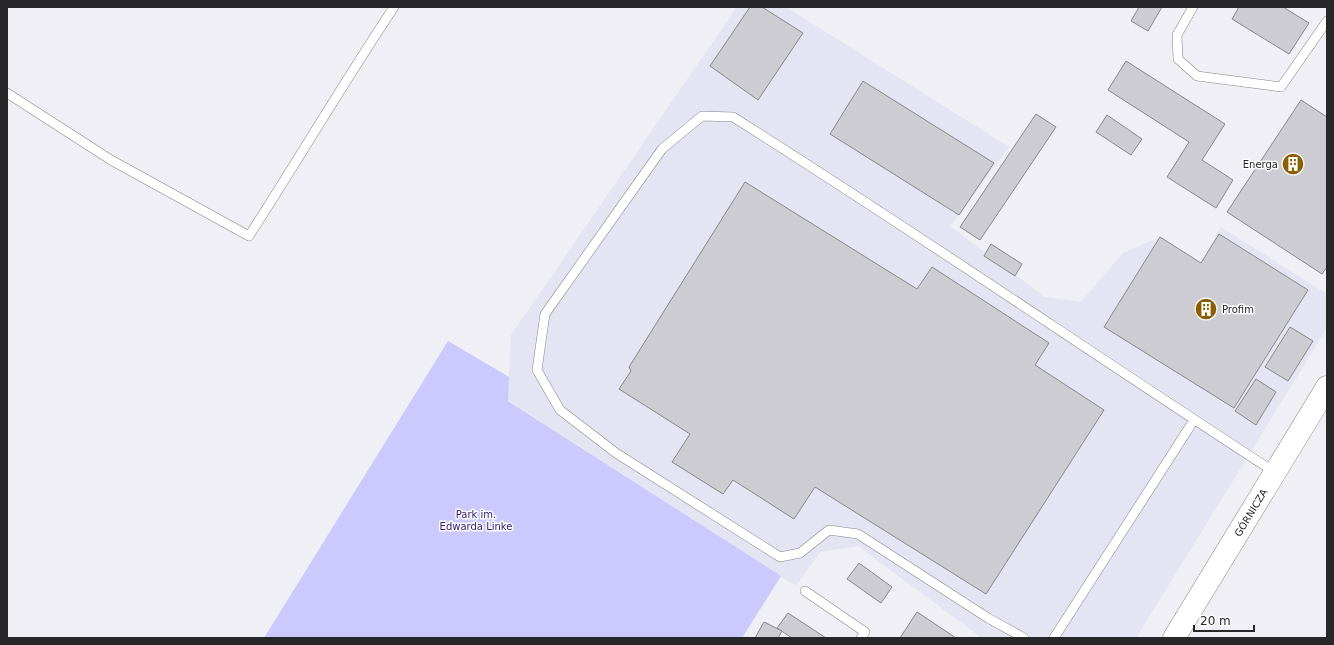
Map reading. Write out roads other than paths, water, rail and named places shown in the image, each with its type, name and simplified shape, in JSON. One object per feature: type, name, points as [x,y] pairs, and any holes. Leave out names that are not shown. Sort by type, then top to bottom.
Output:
[{"type":"street","name":"GÓRNICZA","points":[[1174,638],[1276,473],[1327,387]]},
{"type":"lane","points":[[7,93],[29,109],[111,160],[249,236],[312,138],[355,66],[394,7]]},
{"type":"lane","points":[[1194,7],[1177,35],[1178,59],[1197,76],[1281,87],[1327,21]]},
{"type":"lane","points":[[1024,638],[988,618],[858,534],[829,530],[800,553],[780,557],[616,453],[560,410],[537,370],[546,314],[662,149],[702,116],[733,117],[824,174],[1276,473]]},
{"type":"lane","points":[[1054,638],[1194,420]]},
{"type":"lane","points":[[805,591],[865,632],[861,638]]},
{"type":"place","name":"Energa","points":[[1293,164]]},
{"type":"place","name":"Profim","points":[[1206,309]]},
{"type":"park label","name":"Park im. Edwarda Linke","points":[[476,520]]}]
